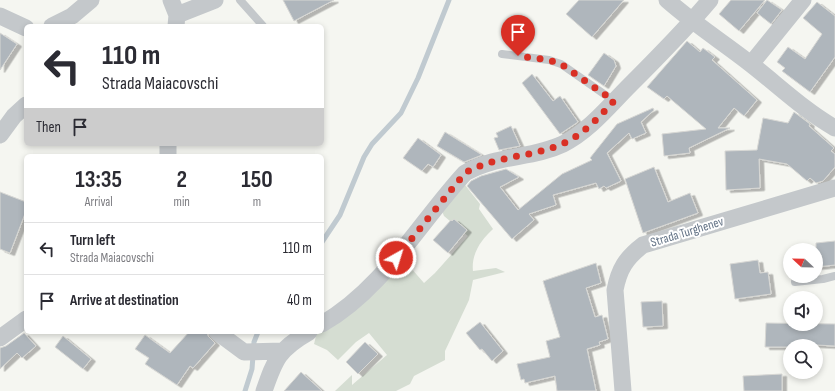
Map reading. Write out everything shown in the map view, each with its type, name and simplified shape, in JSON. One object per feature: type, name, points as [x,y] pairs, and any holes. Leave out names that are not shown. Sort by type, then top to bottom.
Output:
[{"type":"street","points":[[75,21],[78,0]]},
{"type":"street","points":[[61,24],[75,21],[91,0]]},
{"type":"street","points":[[175,14],[215,0]]},
{"type":"street","points":[[667,0],[692,22],[751,64],[815,117],[835,128]]},
{"type":"street","points":[[324,323],[339,315],[368,289],[465,173],[477,166],[499,158],[540,151],[563,144],[576,136],[614,101],[692,22],[710,0]]},
{"type":"street","points":[[751,64],[803,0]]},
{"type":"street","points":[[0,16],[24,27]]},
{"type":"street","points":[[0,135],[14,116],[24,107]]},
{"type":"street","name":"Strada Turghenev","points":[[623,391],[615,290],[618,276],[624,262],[630,255],[643,245],[835,188]]},
{"type":"street","points":[[0,338],[24,320]]},
{"type":"street","points":[[219,334],[225,339],[250,352],[282,351]]},
{"type":"street","points":[[264,391],[274,364],[282,351],[292,342],[306,334]]},
{"type":"lane","points":[[240,0],[261,24]]},
{"type":"lane","points":[[502,54],[549,60],[561,64],[614,101]]},
{"type":"lane","points":[[823,279],[835,276]]},
{"type":"shaded area","points":[[465,185],[480,204],[479,209],[493,229],[475,253],[473,271],[496,268],[505,272],[473,280],[469,300],[445,351],[445,360],[414,376],[410,384],[396,391],[335,391],[352,375],[352,385],[387,355],[369,333],[356,342],[338,360],[327,350],[314,344],[316,334],[324,334],[324,330],[403,259],[424,283],[435,273],[468,236],[444,216],[442,211]]},
{"type":"building","points":[[283,0],[334,0],[294,21]]},
{"type":"building","points":[[579,0],[624,0],[592,37],[566,14]]},
{"type":"building","points":[[731,0],[765,0],[739,31],[719,14]]},
{"type":"building","points":[[767,0],[782,10],[771,24],[757,13]]},
{"type":"building","points":[[817,2],[835,16],[835,57],[810,92],[782,71],[785,68],[777,62],[788,47],[805,59],[822,34],[803,18]]},
{"type":"building","points":[[0,33],[17,44],[0,70]]},
{"type":"building","points":[[687,41],[700,52],[703,48],[715,57],[712,60],[757,100],[744,116],[734,108],[718,128],[730,128],[689,148],[690,153],[664,156],[662,134],[706,129],[667,96],[664,99],[647,87]]},
{"type":"building","points":[[604,53],[614,60],[616,66],[604,86],[588,75]]},
{"type":"building","points":[[532,74],[553,101],[560,96],[578,122],[560,134],[522,83]]},
{"type":"building","points":[[653,108],[654,110],[641,122],[646,133],[632,139],[629,133],[607,153],[621,181],[606,188],[604,186],[599,189],[596,183],[553,195],[556,205],[529,214],[534,220],[512,239],[467,186],[471,181],[481,176],[506,169],[519,177],[500,187],[518,210],[562,174],[592,160],[590,158],[617,124]]},
{"type":"building","points":[[794,112],[810,124],[809,126],[834,148],[831,151],[835,154],[835,167],[823,181],[816,183],[810,178],[807,181],[787,164],[759,159],[760,188],[726,190],[725,151],[757,150],[763,118],[788,123]]},
{"type":"building","points":[[511,126],[520,146],[499,150],[494,138],[498,137],[496,133]]},
{"type":"building","points":[[445,132],[482,155],[464,162],[437,146]]},
{"type":"building","points":[[418,138],[441,155],[433,167],[428,164],[422,171],[403,158]]},
{"type":"building","points":[[654,167],[668,202],[690,193],[698,213],[643,233],[625,179]]},
{"type":"building","points":[[0,192],[24,201],[24,216],[10,253],[0,249]]},
{"type":"building","points":[[454,219],[467,230],[448,253],[433,240],[451,220],[452,221]]},
{"type":"building","points":[[835,241],[835,265],[823,266],[823,243],[816,243]]},
{"type":"building","points":[[758,260],[760,273],[768,272],[771,294],[735,299],[730,264]]},
{"type":"building","points":[[596,263],[601,283],[586,288],[595,317],[602,315],[608,339],[599,342],[600,345],[587,349],[596,391],[557,391],[555,376],[525,383],[524,379],[521,380],[517,364],[550,357],[546,341],[560,337],[543,281]]},
{"type":"building","points":[[662,301],[663,326],[643,327],[641,302]]},
{"type":"building","points":[[480,322],[503,351],[492,361],[482,349],[480,350],[466,333]]},
{"type":"building","points":[[766,323],[783,323],[783,331],[823,331],[823,324],[835,324],[835,346],[823,345],[823,339],[783,339],[783,347],[765,347]]},
{"type":"building","points":[[24,333],[36,346],[22,358],[17,353],[0,369],[0,348],[6,346]]},
{"type":"building","points":[[187,334],[208,334],[215,343],[193,368],[190,366],[177,385],[145,364],[149,358],[135,349],[145,335],[170,353]]},
{"type":"building","points":[[63,336],[91,359],[83,369],[55,347]]},
{"type":"building","points":[[365,342],[378,354],[358,374],[346,362]]},
{"type":"building","points":[[301,372],[322,391],[284,391]]},
{"type":"building","points":[[782,374],[782,391],[744,391],[743,376]]},
{"type":"waterway","points":[[324,239],[340,215],[364,157],[372,144],[401,113],[418,78],[449,0]]},
{"type":"waterway","points":[[245,391],[252,369],[254,342],[257,334]]},
{"type":"route","points":[[396,258],[452,187],[465,173],[477,166],[499,158],[540,151],[563,144],[576,136],[606,110],[614,101],[561,64],[549,60],[518,56]]}]
